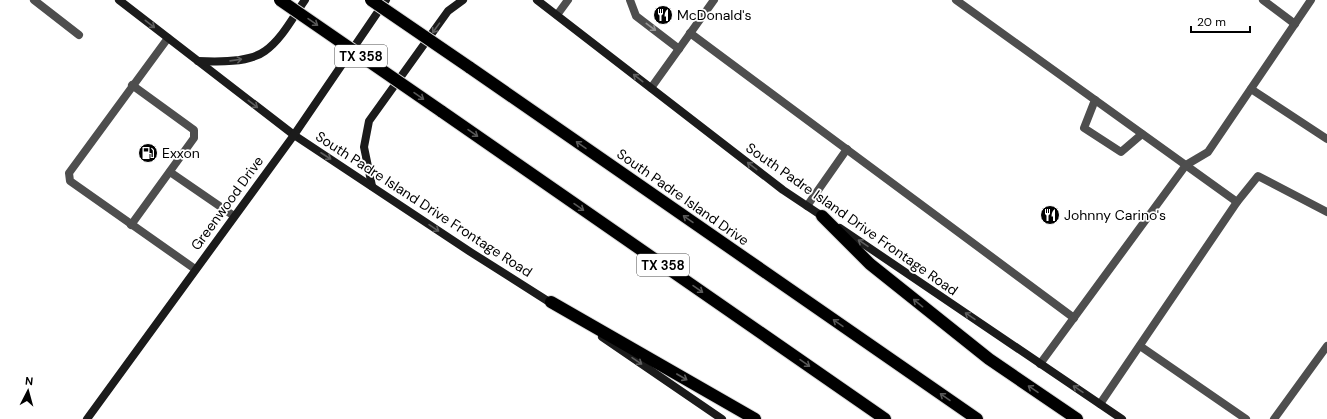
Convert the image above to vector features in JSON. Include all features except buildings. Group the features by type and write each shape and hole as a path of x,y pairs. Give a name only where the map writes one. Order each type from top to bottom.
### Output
{"highway":[{"name":"TX 358","path":"280,0 885,419"},
{"name":"South Padre Island Drive","path":"371,0 977,419"},
{"path":"822,216 876,269 989,360 1077,419"},
{"path":"551,302 755,419"}],"main road":[{"name":"South Padre Island Drive Frontage Road","path":"120,0 294,135 472,253 551,302 722,419"},
{"path":"198,61 222,62 245,59 264,52 276,41 305,0"},
{"name":"Greenwood Drive","path":"87,419 294,135 386,0"},
{"path":"372,186 364,147 369,121 448,11 463,0"},
{"name":"South Padre Island Drive Frontage Road","path":"537,0 783,190 1122,419"}],"lane":[{"path":"34,0 79,35"},
{"path":"557,15 568,0"},
{"path":"630,0 636,16 679,49"},
{"path":"651,88 714,0"},
{"path":"956,0 1238,202"},
{"path":"1263,0 1295,24"},
{"path":"1040,364 1186,165 1208,152 1311,0"},
{"path":"690,33 1074,318"},
{"path":"168,38 132,85 69,173 70,181 195,269"},
{"path":"131,225 194,138 194,130 132,85"},
{"path":"1250,89 1327,139"},
{"path":"1096,100 1084,128 1121,152 1142,134"},
{"path":"807,206 846,149"},
{"path":"170,172 234,216"},
{"path":"1100,404 1238,202 1258,176 1327,212"},
{"path":"1140,346 1246,419"},
{"path":"1274,419 1327,346"}],"place":[{"name":"McDonald's","path":"663,15"},
{"name":"Exxon","path":"148,153"},
{"name":"Johnny Carino's","path":"1050,215"}]}
